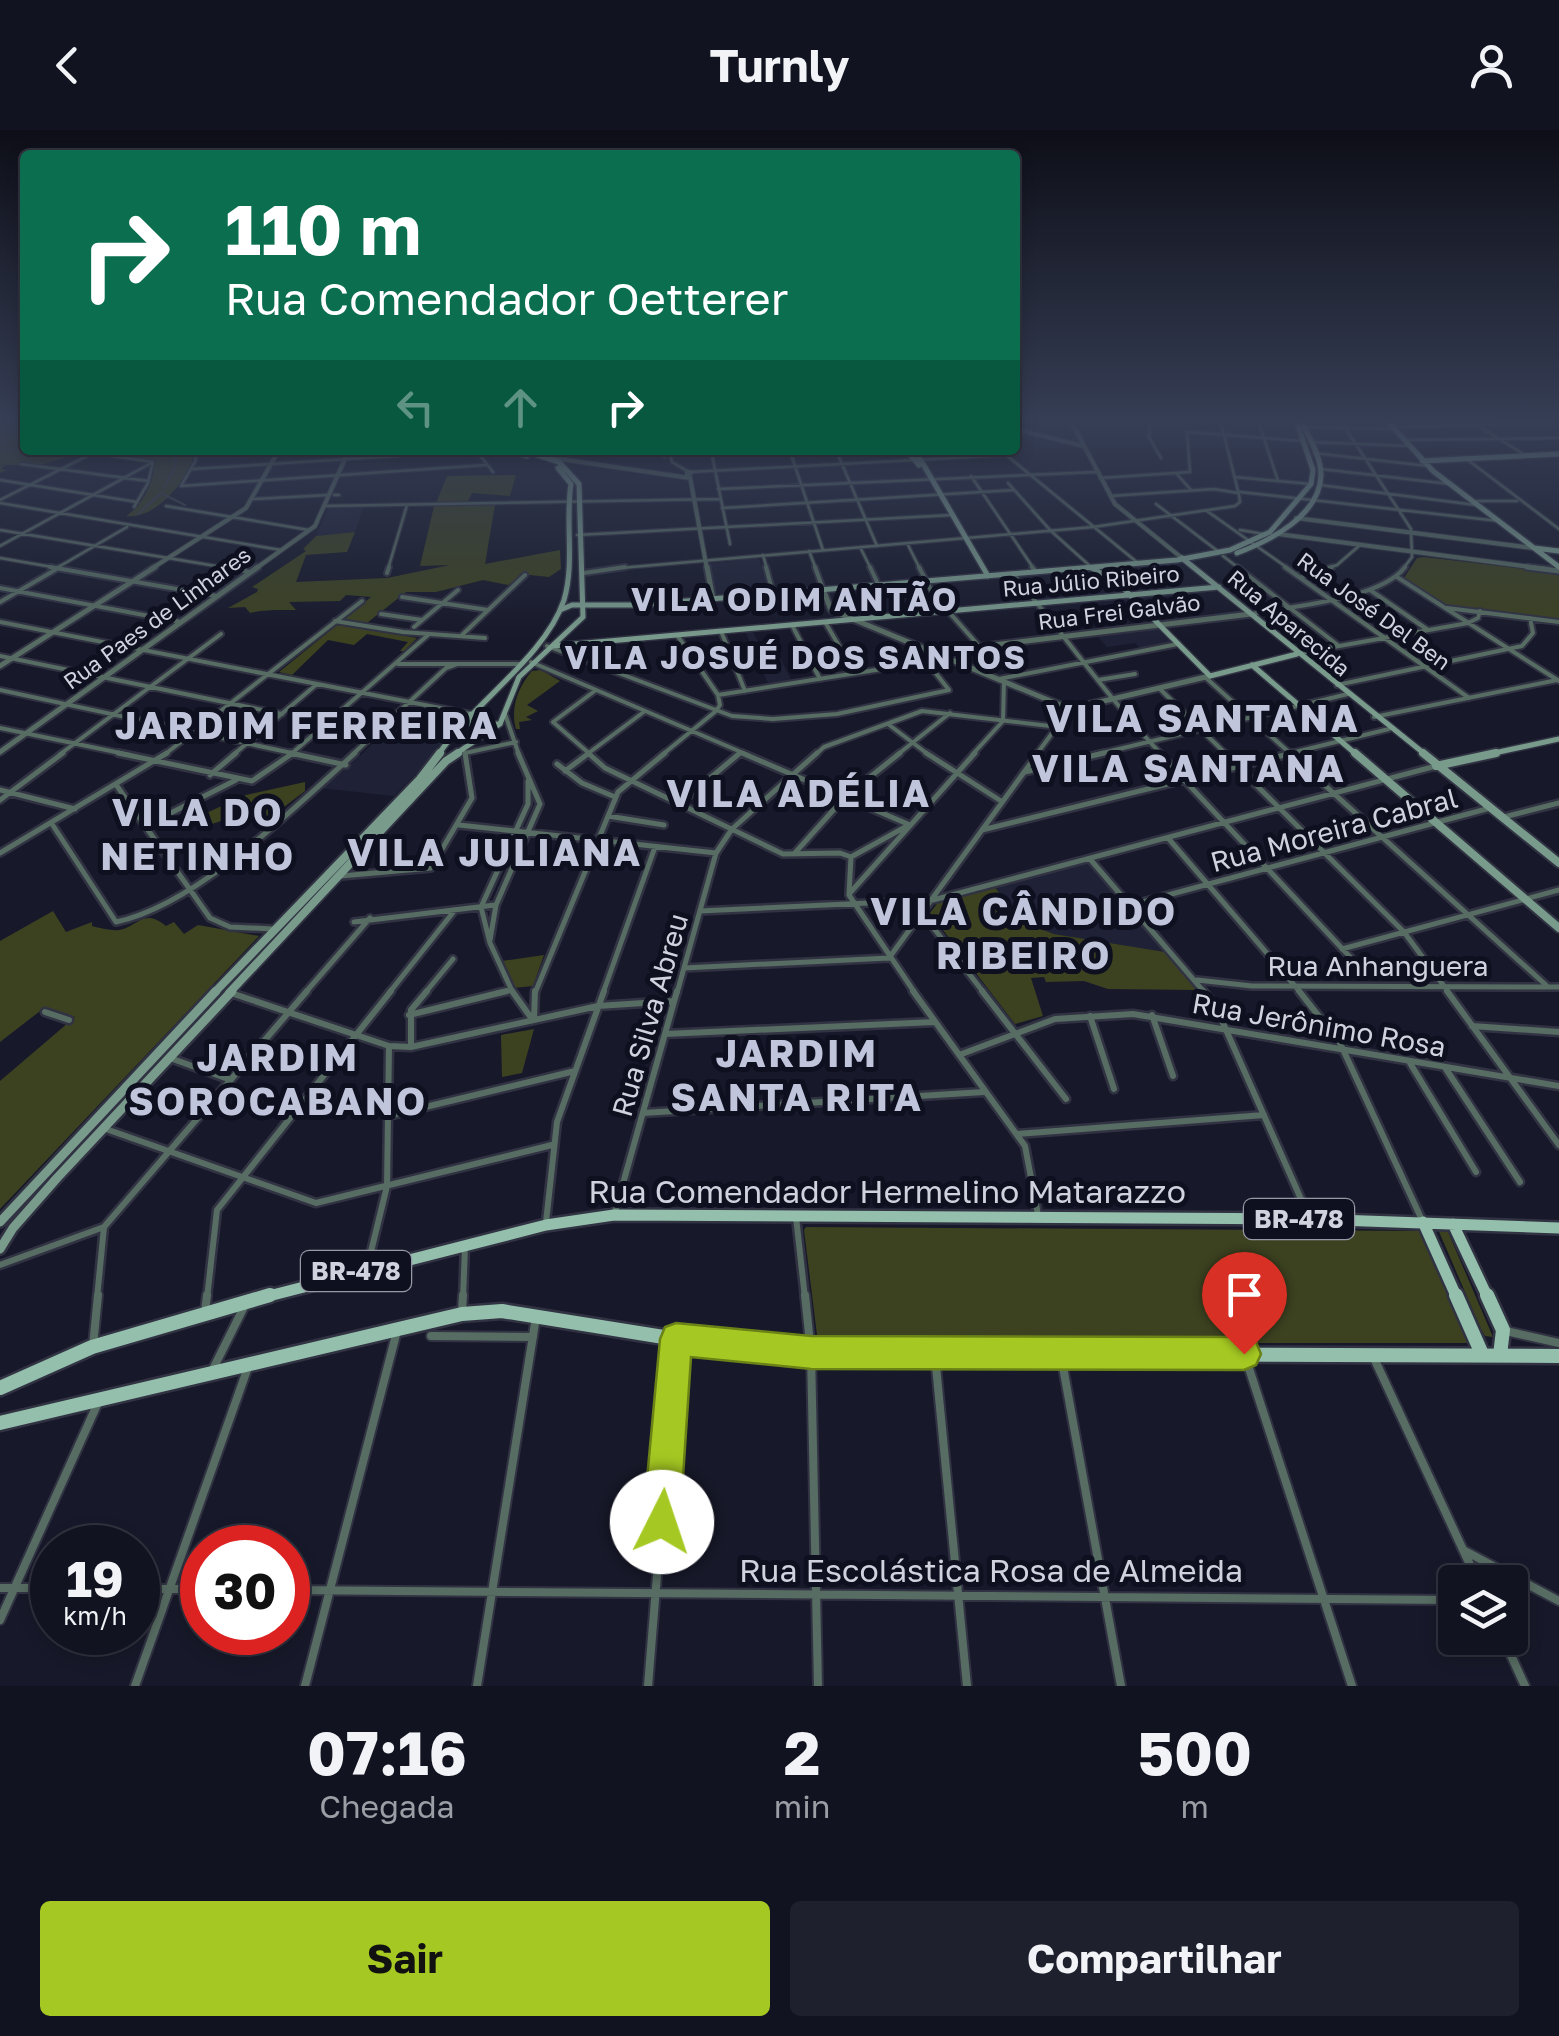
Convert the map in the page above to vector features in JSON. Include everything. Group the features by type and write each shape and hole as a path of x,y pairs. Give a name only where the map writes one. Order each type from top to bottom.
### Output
{"main road":[{"path":"0,1222 86,1126 420,779 555,618 560,610 570,552 567,496"},
{"path":"0,1246 103,1128 446,761 495,729 514,684 548,646 575,627 585,593 577,535 577,496"},
{"path":"940,496 988,576"},
{"path":"1256,544 1304,496"},
{"path":"1189,564 1278,534 1312,496"},
{"path":"1469,496 1559,567"},
{"path":"1470,496 1559,567"},
{"path":"1542,550 1559,551"},
{"path":"560,610 1221,554"},
{"name":"Rua Aparecida","path":"1182,558 1559,863"},
{"path":"1092,567 1130,595 1208,677 1297,654"},
{"name":"Rua Júlio Ribeiro","path":"548,646 1219,587"},
{"path":"585,593 605,606"},
{"path":"555,618 558,628 575,627"},
{"path":"1252,665 1559,928"},
{"path":"471,714 468,722 483,728 498,723 505,711"},
{"path":"1436,766 1559,739"},
{"name":"Rua Comendador Hermelino Matarazzo","path":"0,1388 92,1346 205,1312 546,1225 614,1215 1310,1220 1559,1228"},
{"path":"1423,1222 1482,1354"},
{"path":"1454,1224 1502,1333 1500,1355"},
{"name":"BR-478","path":"0,1423 398,1328 462,1314 502,1311 676,1339 811,1353 1559,1356"},
{"path":"1472,1331 1487,1345 1496,1345 1502,1333"}],"street":[{"path":"0,546 92,496"},
{"path":"96,496 135,505 140,496"},
{"path":"0,666 233,517 255,496"},
{"path":"253,499 309,496"},
{"name":"Rua Paes de Linhares","path":"0,752 309,530 334,496"},
{"path":"693,496 713,599"},
{"path":"719,496 730,544"},
{"path":"805,496 823,550"},
{"path":"854,496 877,546"},
{"path":"722,508 930,496"},
{"path":"981,496 1036,572"},
{"path":"1019,496 1092,567"},
{"path":"1057,496 1138,563"},
{"path":"1110,496 1115,496"},
{"name":"Rua Aparecida","path":"1110,496 1182,558"},
{"path":"584,573 592,569 1094,527 1214,511 1238,504 1238,496"},
{"path":"1263,496 1499,521"},
{"path":"1251,614 1333,600 1398,577 1414,552 1412,532 1390,496"},
{"path":"1409,496 1480,503 1520,501"},
{"path":"1513,496 1559,530"},
{"path":"324,506 720,499"},
{"path":"0,502 281,550"},
{"path":"387,573 407,504"},
{"path":"1156,504 1339,646"},
{"path":"166,506 309,530"},
{"name":"Rua José Del Ben","path":"1214,511 1468,698"},
{"path":"577,535 952,514"},
{"path":"1296,518 1542,550"},
{"path":"0,602 130,525"},
{"path":"0,530 250,572"},
{"path":"1236,530 1266,534"},
{"path":"1278,534 1559,567"},
{"path":"907,543 926,581 979,646"},
{"path":"1301,576 1337,565 1360,545"},
{"path":"860,547 878,584"},
{"path":"809,551 831,610 1070,709 1208,677 1547,986"},
{"path":"763,555 774,593"},
{"path":"0,558 217,596"},
{"path":"1014,574 1086,662 1111,701 1366,974"},
{"path":"461,636 524,575"},
{"path":"1398,577 1558,680"},
{"path":"0,588 181,622"},
{"path":"414,627 458,590"},
{"path":"1370,590 1428,630"},
{"path":"402,597 488,610"},
{"path":"0,853 154,763 362,601"},
{"path":"1444,607 1559,622"},
{"path":"1297,654 1468,623 1478,618 1480,612"},
{"path":"381,614 422,620"},
{"name":"Rua Frei Galvão","path":"932,652 1251,614"},
{"path":"1336,685 1509,649 1530,640 1530,618"},
{"path":"335,621 485,638"},
{"path":"0,622 471,714"},
{"path":"825,622 855,673"},
{"path":"792,625 820,678"},
{"path":"721,631 745,690"},
{"path":"0,800 221,634"},
{"path":"0,728 236,780 259,778 428,634"},
{"path":"534,1022 536,990 615,797 630,780 716,711 720,702 677,635"},
{"path":"1002,680 1178,644"},
{"path":"548,646 716,711 755,718 837,714 949,690 927,662"},
{"path":"0,656 282,714"},
{"path":"718,695 948,658"},
{"path":"532,662 910,825"},
{"path":"394,664 519,664"},
{"path":"52,824 116,922 128,922 192,891 346,765 444,666"},
{"path":"1098,680 1135,674"},
{"path":"851,899 859,883 1003,720 1002,680"},
{"path":"1374,717 1558,680"},
{"path":"210,774 317,684"},
{"path":"1160,689 1404,932 1559,1145"},
{"path":"0,690 346,765"},
{"path":"596,690 553,722 605,768 783,854 840,853 851,857"},
{"path":"1024,772 1348,694"},
{"path":"890,958 1070,709"},
{"name":"Rua Silva Abreu","path":"614,1215 716,854 732,830 814,752 929,710 950,713"},
{"path":"490,943 496,905 540,804 507,727 505,711"},
{"path":"565,771 645,711"},
{"path":"794,854 845,797 950,713 1058,727"},
{"path":"888,724 954,774 1002,802"},
{"path":"982,830 1389,729"},
{"path":"446,761 516,742"},
{"path":"679,804 741,752"},
{"path":"340,876 422,871 437,862 472,798 465,753"},
{"path":"446,761 458,760 467,765"},
{"path":"1032,763 1047,767"},
{"path":"557,764 615,797"},
{"path":"700,911 851,899 932,900 1436,766"},
{"path":"145,826 236,780"},
{"path":"528,781 528,804 480,907 490,943 511,990 534,1022"},
{"path":"117,786 219,925 276,930"},
{"path":"0,790 77,810"},
{"path":"1502,817 1559,804"},
{"name":"Rua Moreira Cabral","path":"1130,906 1490,808"},
{"path":"607,816 664,826"},
{"path":"989,821 998,826"},
{"path":"459,825 716,854"},
{"path":"851,857 910,825"},
{"path":"884,836 894,844"},
{"path":"1168,838 1294,984 1345,1053 1423,1222"},
{"path":"0,842 13,846"},
{"path":"546,1225 552,1146 655,846"},
{"path":"851,857 851,899 1026,1146 1038,1218"},
{"path":"1089,858 1215,1005 1310,1220"},
{"path":"849,881 852,885 859,883"},
{"path":"1342,949 1559,890"},
{"path":"354,922 496,905"},
{"path":"205,1312 217,1210 455,910"},
{"path":"922,913 1066,1099"},
{"path":"0,1265 104,1227 370,918"},
{"path":"684,968 890,958"},
{"path":"412,1047 409,1015 453,959"},
{"name":"Rua Anhanguera","path":"1196,980 1252,986 1559,987"},
{"path":"409,1015 511,990"},
{"path":"231,993 389,1046 412,1047 598,1006 674,1001"},
{"path":"45,1012 69,1020"},
{"path":"1152,1015 1173,1076"},
{"name":"Rua Jerônimo Rosa","path":"959,1055 1055,1019 1152,1015 1228,1033 1559,1086"},
{"path":"1090,1016 1114,1088"},
{"path":"666,1034 935,1022"},
{"path":"1472,1026 1559,1032"},
{"path":"367,1268 387,1186 389,1046"},
{"path":"170,1058 231,1080"},
{"path":"1410,1063 1476,1172"},
{"path":"1446,1069 1520,1182"},
{"path":"388,1116 576,1070"},
{"path":"643,1114 986,1092"},
{"path":"1016,1134 1264,1115"},
{"path":"103,1128 316,1203 552,1146"},
{"path":"796,1217 811,1353 818,1686"},
{"path":"92,1346 104,1227"},
{"path":"462,1314 465,1245"},
{"path":"212,1372 248,1300"},
{"path":"477,1686 537,1314"},
{"path":"305,1686 398,1328"},
{"path":"1502,1333 1559,1343"},
{"path":"431,1336 533,1337"},
{"path":"648,1686 676,1339"},
{"path":"934,1353 967,1686"},
{"path":"1060,1353 1120,1686"},
{"path":"1244,1354 1352,1686"},
{"path":"1372,1354 1470,1565"},
{"path":"135,1686 250,1362"},
{"path":"0,1620 100,1398"},
{"path":"1462,1550 1559,1601"},
{"path":"0,1588 30,1588"},
{"path":"160,1589 180,1589"},
{"name":"Rua Escolástica Rosa de Almeida","path":"310,1590 1438,1600"},
{"path":"1511,1655 1525,1686"}],"shaded area":[{"path":"364,507 355,532 316,536 328,508"},
{"path":"760,560 768,590 715,595 708,564"},
{"path":"1156,628 1173,643 1141,649 1135,643 1107,647 1096,635"},
{"path":"752,630 758,642 772,640 791,680 768,683 745,631"},
{"path":"420,707 458,718 435,754 394,796 320,788 346,769 408,710"},
{"path":"1086,862 1165,952 1053,934 1021,922 994,886"}],"green space":[{"path":"144,496 169,496 147,512 126,516"},
{"path":"439,496 471,496 467,503 436,503"},
{"path":"495,505 485,564 560,550 561,569 549,577 520,574 519,579 508,585 483,580 436,592 406,592 367,623 345,619 371,597 346,595 340,601 289,602 296,610 250,613 245,607 228,608 257,592 252,587 306,551 303,549 316,536 355,532 347,552 306,555 296,582 387,578 450,565 420,566 434,506"},
{"path":"1417,558 1559,573 1559,621 1448,606 1404,578"},
{"path":"336,626 417,638 404,651 400,651 408,642 367,634 354,645 328,640 292,675 279,672"},
{"path":"541,670 560,681 527,705 538,711 526,717 532,720 519,722 520,729 516,729 514,713 519,691 532,671"},
{"path":"305,782 305,791 259,826 242,814 200,828 193,819 246,795"},
{"path":"994,886 1021,922 1054,934 1165,952 1198,990 1108,989 1084,981 1046,982 1044,977 1031,978 1043,1016 1015,1024 930,913 939,901"},
{"path":"53,911 66,932 92,922 92,926 119,930 152,918 166,926 174,922 184,934 198,925 259,936 0,1209 0,1081 75,1017 44,1008 0,1042 0,941"},
{"path":"544,955 533,986 513,988 502,961"},
{"path":"534,1029 522,1073 502,1077 501,1035"},
{"path":"806,1227 1421,1231 1468,1343 818,1343"},
{"path":"1437,1227 1448,1232 1493,1337 1485,1336 1481,1329"}],"waterway":[{"path":"138,514 158,496"},
{"path":"166,496 185,505"}],"district":[{"name":"VILA ODIM ANTÃO","path":"795,600"},
{"name":"VILA JOSUÉ DOS SANTOS","path":"796,658"},
{"name":"VILA SANTANA","path":"1203,719"},
{"name":"JARDIM FERREIRA","path":"307,726"},
{"name":"VILA SANTANA","path":"1189,769"},
{"name":"VILA ADÉLIA","path":"799,794"},
{"name":"VILA DO NETINHO","path":"198,834"},
{"name":"VILA JULIANA","path":"495,853"},
{"name":"VILA CÂNDIDO RIBEIRO","path":"1024,934"},
{"name":"JARDIM SANTA RITA","path":"797,1076"},
{"name":"JARDIM SOROCABANO","path":"278,1080"}],"route":[{"path":"662,1522 676,1339 811,1353 1244,1354"}]}
